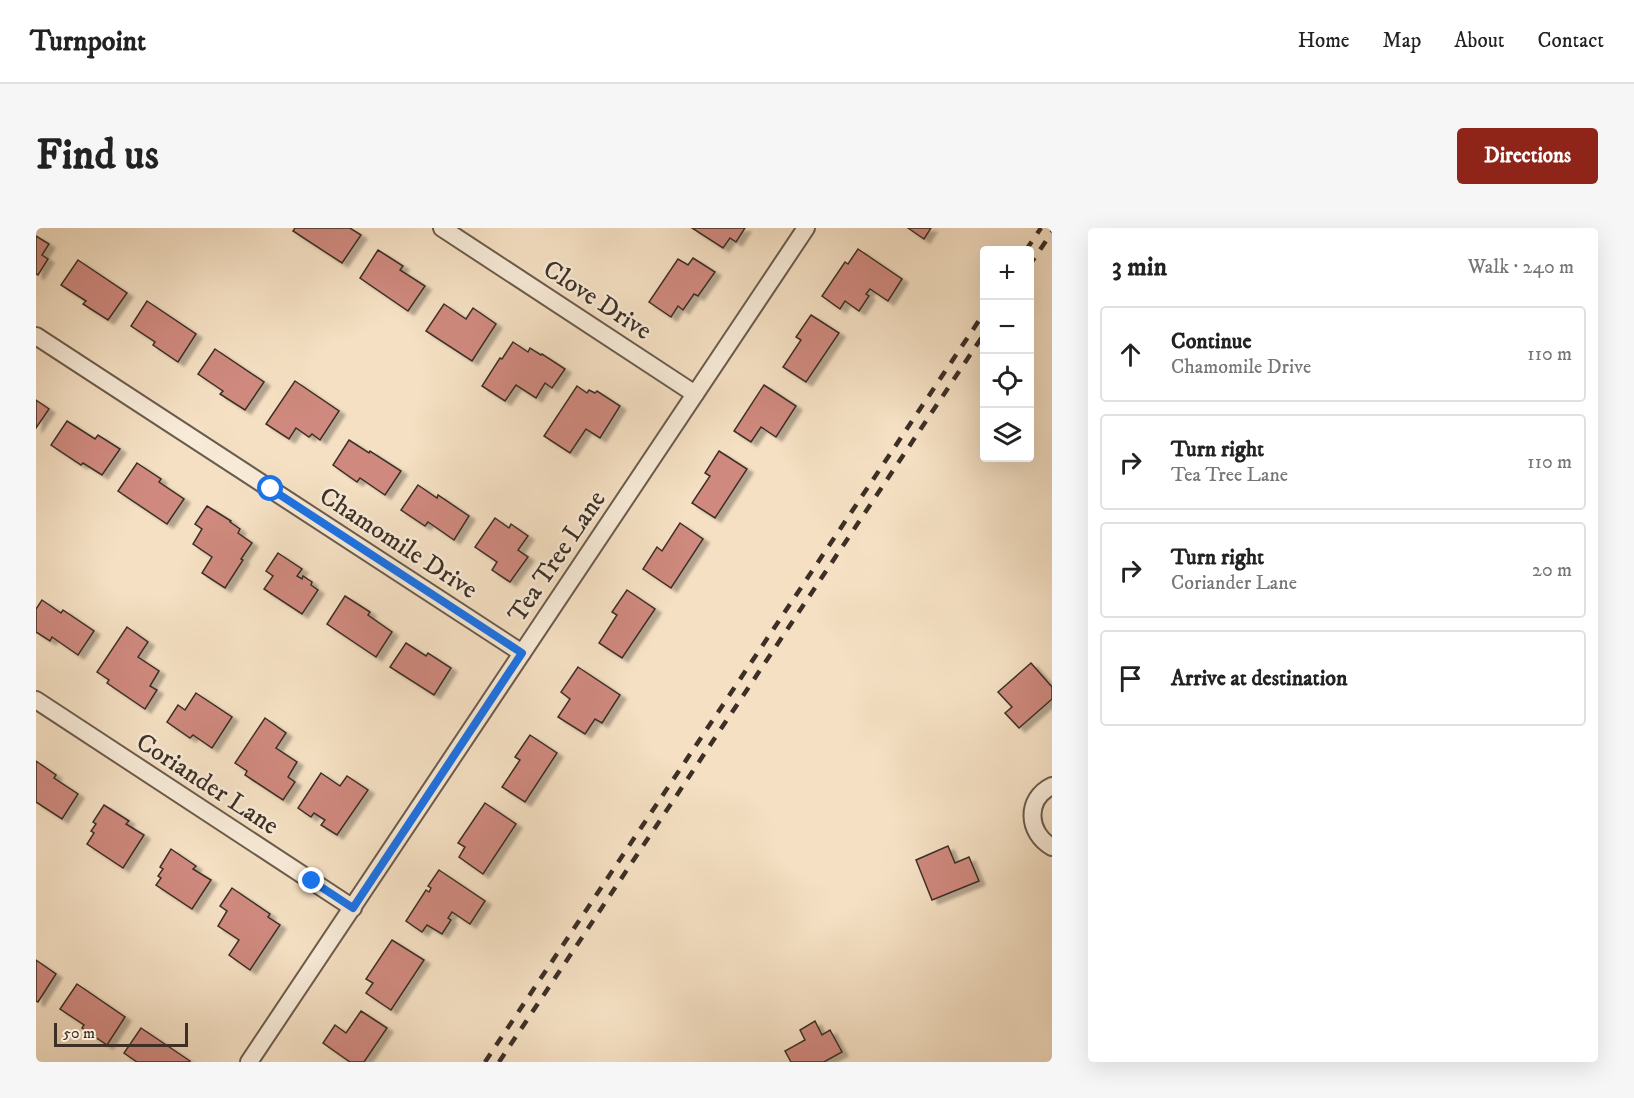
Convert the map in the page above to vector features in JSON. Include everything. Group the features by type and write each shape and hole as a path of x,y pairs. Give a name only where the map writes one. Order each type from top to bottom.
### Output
{"street":[{"name":"Clove Drive","path":"442,228 695,394"},
{"name":"Tea Tree Lane","path":"249,1062 806,228"},
{"name":"Chamomile Drive","path":"36,336 522,653"},
{"name":"Coriander Lane","path":"36,700 353,908"},
{"path":"1052,786 1040,794 1032,814 1037,835 1052,847"}],"building":[{"path":"295,228 350,228 361,235 342,263 293,231"},
{"path":"692,228 745,228 736,242 730,238 723,248"},
{"path":"908,228 931,228 924,239"},
{"path":"36,236 49,244 42,255 48,259 38,275 36,274"},
{"path":"858,249 902,279 888,301 870,289 866,294 869,296 859,311 845,301 840,309 822,296 845,262 848,264"},
{"path":"378,250 403,266 400,270 425,286 408,311 360,278"},
{"path":"693,258 715,272 698,296 694,294 683,310 678,306 671,317 649,302 678,259 688,265"},
{"path":"78,260 127,293 108,320 83,304 86,301 61,285"},
{"path":"147,301 196,334 178,362 153,345 155,342 131,326"},
{"path":"444,304 466,319 473,308 496,324 472,361 426,331"},
{"path":"811,315 839,333 806,382 783,367 801,340 796,337"},
{"path":"513,342 528,352 530,348 542,354 565,369 552,388 545,383 536,398 516,385 505,401 482,386"},
{"path":"215,349 264,382 245,410 220,394 223,391 198,374"},
{"path":"295,381 339,411 320,440 312,434 309,437 296,428 289,439 266,424"},
{"path":"764,385 796,406 776,437 761,427 751,442 734,431"},
{"path":"577,386 587,393 589,390 595,393 597,391 620,406 600,438 586,429 570,453 544,436"},
{"path":"36,400 49,409 36,428"},
{"path":"67,421 95,439 98,435 120,449 102,475 83,463 81,465 51,445"},
{"path":"349,440 401,471 385,495 360,478 357,482 333,465"},
{"path":"719,451 747,469 715,518 692,503 710,476 705,473"},
{"path":"137,463 161,479 159,482 184,499 167,524 118,491"},
{"path":"418,485 437,498 438,495 469,516 454,540 428,522 425,526 401,510"},
{"path":"207,506 231,521 240,529 238,533 252,543 225,588 202,573 212,557 193,544 202,529 195,524"},
{"path":"495,518 509,528 511,524 528,536 518,550 528,557 510,582 492,570 497,562 475,547"},
{"path":"680,523 703,539 671,588 643,569 657,547 662,551"},
{"path":"278,553 302,569 297,576 302,579 303,576 312,582 311,585 318,590 302,614 264,589 273,576 266,571"},
{"path":"627,590 655,609 622,658 599,643 617,615 612,612"},
{"path":"345,596 370,612 368,615 392,632 376,657 327,624"},
{"path":"42,600 61,613 63,610 94,631 78,655 52,637 50,641 36,632 36,609"},
{"path":"127,627 148,642 138,657 159,671 150,686 157,690 145,709 107,683 109,680 97,672"},
{"path":"406,643 426,656 428,653 451,668 434,695 390,667"},
{"path":"1031,663 1052,687 1052,699 1019,728 1005,713 1012,707 998,692"},
{"path":"578,667 620,695 602,723 595,719 585,734 558,717 570,699 561,692"},
{"path":"196,693 232,717 212,748 193,735 190,738 167,722 178,705 185,710"},
{"path":"265,718 286,733 276,748 297,762 288,777 295,782 283,800 245,775 247,771 235,763"},
{"path":"530,735 557,753 525,802 502,787 520,760 515,757"},
{"path":"36,761 56,775 54,778 78,794 62,819 36,802"},
{"path":"321,773 340,786 347,776 368,790 337,835 321,825 325,820 314,813 311,817 298,808"},
{"path":"485,803 516,824 483,874 459,857 465,847 458,843"},
{"path":"104,805 129,821 126,824 144,835 123,868 87,844 94,833 91,831 96,824 93,822"},
{"path":"948,846 955,863 969,857 979,881 932,900 916,860"},
{"path":"171,849 196,866 193,869 211,880 192,909 156,885 163,869 160,867"},
{"path":"439,870 485,901 470,924 452,912 448,918 451,920 442,934 427,925 422,932 406,921 426,890 429,892 431,888 428,886"},
{"path":"232,888 270,914 268,917 280,925 250,970 229,955 239,940 218,926 227,911 220,906"},
{"path":"392,940 424,960 391,1010 366,993 373,983 366,979"},
{"path":"36,960 56,974 38,1002 36,1001"},
{"path":"77,984 125,1017 107,1045 82,1028 84,1025 60,1009"},
{"path":"361,1011 387,1028 364,1062 350,1062 323,1043 335,1025 346,1033"},
{"path":"815,1021 822,1035 830,1030 842,1052 824,1062 791,1062 785,1051 805,1040 800,1030"},
{"path":"141,1028 190,1061 137,1062 124,1053"}],"railway":[{"path":"1029,246 1041,228"},
{"path":"1034,259 1052,232"},
{"path":"485,1062 980,319"},
{"path":"499,1062 980,340"}],"route":[{"path":"271,489 522,653 353,908 312,881"}]}
